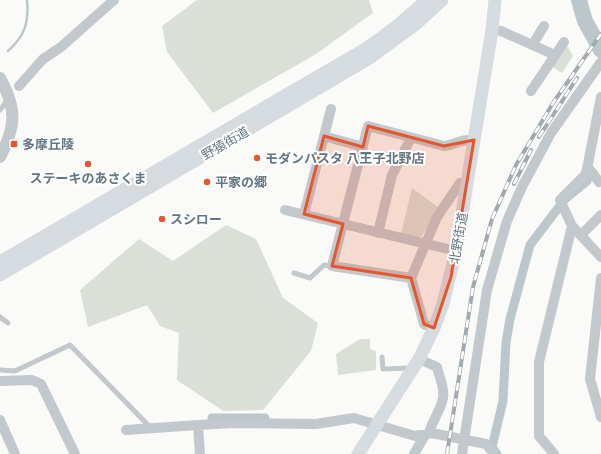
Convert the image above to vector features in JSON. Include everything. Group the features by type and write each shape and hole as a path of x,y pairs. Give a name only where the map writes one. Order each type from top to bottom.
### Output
{"main road":[{"name":"野猿街道","path":"0,262 367,48 396,27 427,0"},
{"name":"野猿街道","path":"0,275 368,59 416,24 442,0"},
{"name":"北野街道","path":"358,454 416,364 434,328 449,284 468,184 496,0"}],"street":[{"path":"19,86 43,60 61,47 114,0"},
{"path":"533,44 544,26"},
{"path":"492,30 501,31 533,44 554,55"},
{"path":"531,90 564,42"},
{"path":"462,454 487,290 507,221 522,187 551,133 598,67"},
{"path":"0,78 9,98 13,127 10,138 0,157"},
{"path":"601,97 598,125 586,174 560,200 572,226 601,257"},
{"path":"304,214 331,109"},
{"path":"411,278 332,266 368,126 444,146 452,146 467,139 474,140"},
{"path":"324,136 363,147"},
{"path":"378,233 392,175 411,138"},
{"path":"586,172 592,172 599,182 601,181"},
{"path":"434,328 424,324 411,278 436,217 460,183 468,184"},
{"path":"285,210 456,251"},
{"path":"581,235 601,214"},
{"path":"554,454 540,436 539,362 572,226"},
{"path":"601,278 590,379 601,417"},
{"path":"414,454 427,434 443,398 437,367 416,364"},
{"path":"0,381 32,380 41,384 75,454"},
{"path":"126,430 234,423 316,424 354,418 415,436 427,434 486,444 494,454"},
{"path":"0,420 15,454"},
{"path":"198,425 200,454"}],"lane":[{"path":"0,110 9,98"},
{"path":"294,274 310,278 324,265 332,266"},
{"path":"0,317 8,323"},
{"path":"0,370 15,371 70,345 151,428"},
{"path":"382,357 383,369 416,364"}],"highlighted area":[{"path":"368,126 444,146 474,140 451,277 434,328 424,324 411,278 332,266 343,224 304,214 324,136 363,147"}],"shaded area":[{"path":"197,0 369,0 373,13 316,54 213,113 167,52 162,26"},
{"path":"566,44 573,56 562,73 551,66"},
{"path":"412,188 438,207 419,239 401,234"},
{"path":"226,225 256,239 283,298 318,323 311,351 263,410 223,411 177,380 179,333 160,326 147,305 88,327 80,290 139,239 173,261"},
{"path":"360,339 370,339 370,349 376,351 376,370 338,375 336,354"}],"waterway":[{"path":"8,51 18,40 25,28 27,0"},
{"path":"579,0 585,21 601,50"},
{"path":"497,454 492,447 503,401 506,342 510,319 530,245 565,199 587,181 590,169"},
{"path":"212,418 265,418"}],"railway":[{"path":"447,454 473,287 492,219 516,165 553,103 601,34"},
{"path":"539,137 577,78"},
{"path":"514,184 531,150"}],"place":[{"name":"多摩丘陵","path":"14,144"},
{"name":"モダンパスタ 八王子北野店","path":"257,158"},
{"name":"ステーキのあさくま","path":"88,164"},
{"name":"平家の郷","path":"207,182"},
{"name":"スシロー","path":"162,219"}]}
